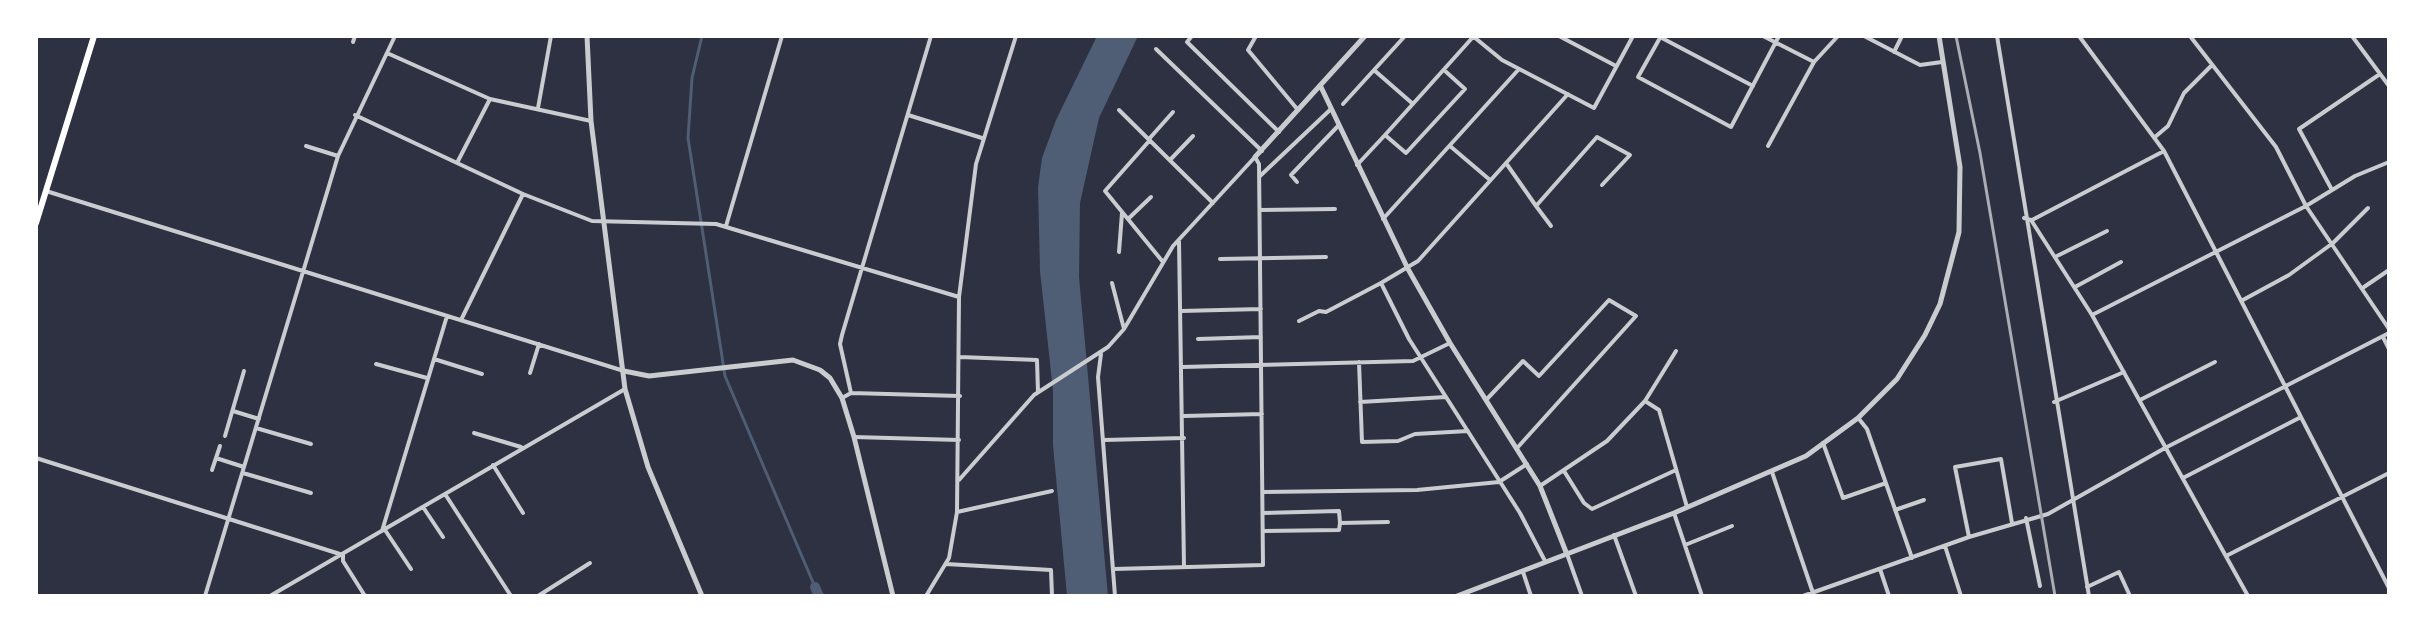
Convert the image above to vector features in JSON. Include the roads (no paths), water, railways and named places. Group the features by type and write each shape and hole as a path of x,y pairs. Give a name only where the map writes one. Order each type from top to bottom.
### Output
{"main road":[{"path":"36,223 94,36"}],"street":[{"path":"205,596 338,156 395,36"},
{"path":"538,109 551,36"},
{"path":"587,36 591,121 625,389 640,446 702,596"},
{"path":"726,226 782,36"},
{"path":"851,393 840,344 931,36"},
{"path":"926,596 946,564 957,512 959,297 972,191 983,139 1016,36"},
{"path":"1192,36 1187,42 1279,132"},
{"path":"1256,36 1248,50 1299,110"},
{"path":"959,480 1040,391 1101,354 1124,329 1179,240 1365,36"},
{"path":"1343,104 1405,36"},
{"path":"1356,166 1473,36 1519,69 1594,108 1633,36"},
{"path":"1559,36 1616,66"},
{"path":"1753,86 1660,36 1638,77 1731,127 1753,86 1776,43 1779,36"},
{"path":"1763,36 1814,62"},
{"path":"1768,146 1814,62 1838,36"},
{"path":"1864,36 1920,65 1943,61"},
{"path":"1894,52 1902,36"},
{"path":"1457,596 1772,472 1823,443 1858,418 1897,379 1937,312 1959,232 1961,185 1939,36"},
{"path":"1997,36 2054,402 2089,596"},
{"path":"2079,36 2164,151 2389,588"},
{"path":"1803,596 1969,537 2048,514 2165,448 2383,337 2389,331 2364,287 2306,206 2276,147 2190,36"},
{"path":"2352,36 2389,86"},
{"path":"1156,49 1262,151"},
{"path":"387,53 490,99 591,121"},
{"path":"2155,137 2168,126 2184,93 2212,65"},
{"path":"1383,219 1519,69"},
{"path":"1374,70 1413,104"},
{"path":"1385,135 1406,153 1465,89 1444,70"},
{"path":"2332,190 2299,129 2380,74"},
{"path":"1321,87 1356,166 1408,269 1450,343 1540,486 1582,596"},
{"path":"1299,321 1319,311 1326,312 1408,269 1568,94"},
{"path":"458,161 490,99"},
{"path":"1259,176 1331,109"},
{"path":"1119,110 1213,203"},
{"path":"1163,262 1105,191 1173,112"},
{"path":"355,115 577,216 604,221 726,226 959,297"},
{"path":"908,115 983,139"},
{"path":"1297,182 1291,175 1338,126"},
{"path":"1170,160 1193,136"},
{"path":"1536,206 1597,137 1630,155 1602,185"},
{"path":"306,146 338,156"},
{"path":"1450,146 1490,180"},
{"path":"2031,220 2164,151"},
{"path":"1114,569 1263,565 1260,210 1255,157"},
{"path":"2092,315 2389,162"},
{"path":"1506,163 1551,226"},
{"path":"36,192 303,271 642,377 779,360 806,363 830,378 842,398 893,596"},
{"path":"461,320 523,194"},
{"path":"1128,219 1151,197"},
{"path":"2241,301 2289,275 2333,243 2368,208"},
{"path":"1260,210 1335,209"},
{"path":"1119,252 1122,213"},
{"path":"2024,218 2031,220 2057,256 2092,315 2248,596"},
{"path":"2057,256 2107,231"},
{"path":"1179,240 1184,567"},
{"path":"1220,259 1326,257"},
{"path":"2075,287 2121,262"},
{"path":"2364,287 2389,270"},
{"path":"1112,283 1124,329"},
{"path":"1381,283 1422,359 1545,561"},
{"path":"1486,400 1523,361 1539,376 1609,300 1636,316 1518,447"},
{"path":"1181,311 1261,309"},
{"path":"383,530 447,316"},
{"path":"1198,339 1261,337"},
{"path":"2383,337 2389,349"},
{"path":"1182,367 1422,359 1450,343"},
{"path":"530,373 539,344"},
{"path":"1540,486 1607,441 1645,401 1676,351"},
{"path":"1101,354 1098,377 1115,596"},
{"path":"960,357 1037,360 1040,391"},
{"path":"434,359 482,374"},
{"path":"1359,362 1362,442 1398,441 1415,434 1468,431"},
{"path":"2140,400 2215,362"},
{"path":"376,364 427,378"},
{"path":"225,436 244,371"},
{"path":"2054,402 2124,372"},
{"path":"270,596 625,389"},
{"path":"842,398 851,393 960,396"},
{"path":"1360,402 1446,397"},
{"path":"1645,401 1659,410 1687,507"},
{"path":"233,411 259,419"},
{"path":"1183,416 1262,414"},
{"path":"2183,478 2301,417"},
{"path":"1858,418 1867,429 1912,558"},
{"path":"256,428 311,444"},
{"path":"474,433 523,448"},
{"path":"854,437 959,440"},
{"path":"1104,440 1184,438"},
{"path":"1823,443 1843,498 1886,483"},
{"path":"212,470 220,446"},
{"path":"36,458 343,555"},
{"path":"216,458 311,493"},
{"path":"1969,537 1955,467 2001,459 2012,523"},
{"path":"1263,492 1417,490 1499,482 1527,464"},
{"path":"493,465 523,513"},
{"path":"1564,471 1584,503 1592,509 1676,470"},
{"path":"1772,472 1813,594"},
{"path":"2226,556 2389,473"},
{"path":"957,512 1052,491"},
{"path":"445,494 511,596"},
{"path":"1895,510 1924,500"},
{"path":"423,507 443,537"},
{"path":"1263,513 1339,511 1340,523 1339,530 1263,531"},
{"path":"1674,513 1702,596"},
{"path":"2026,518 2040,586"},
{"path":"1340,523 1388,522"},
{"path":"1685,545 1732,526"},
{"path":"383,530 411,569"},
{"path":"1614,535 1636,596"},
{"path":"1945,546 1960,596"},
{"path":"343,555 343,561 365,596"},
{"path":"538,596 590,563"},
{"path":"946,564 1051,570 1052,596"},
{"path":"1880,569 1889,596"},
{"path":"1522,570 1531,596"},
{"path":"2087,587 2119,572 2130,596"}],"water":[{"path":"1097,36 1138,36 1099,118 1080,203 1079,277 1108,596 1067,596 1053,445 1053,391 1040,271 1038,187 1042,158 1056,120"}],"waterway":[{"path":"702,36 692,78 688,138 725,376 815,587"},
{"path":"815,587 819,596"}],"railway":[{"path":"1956,36 1980,153 2055,596"}]}
